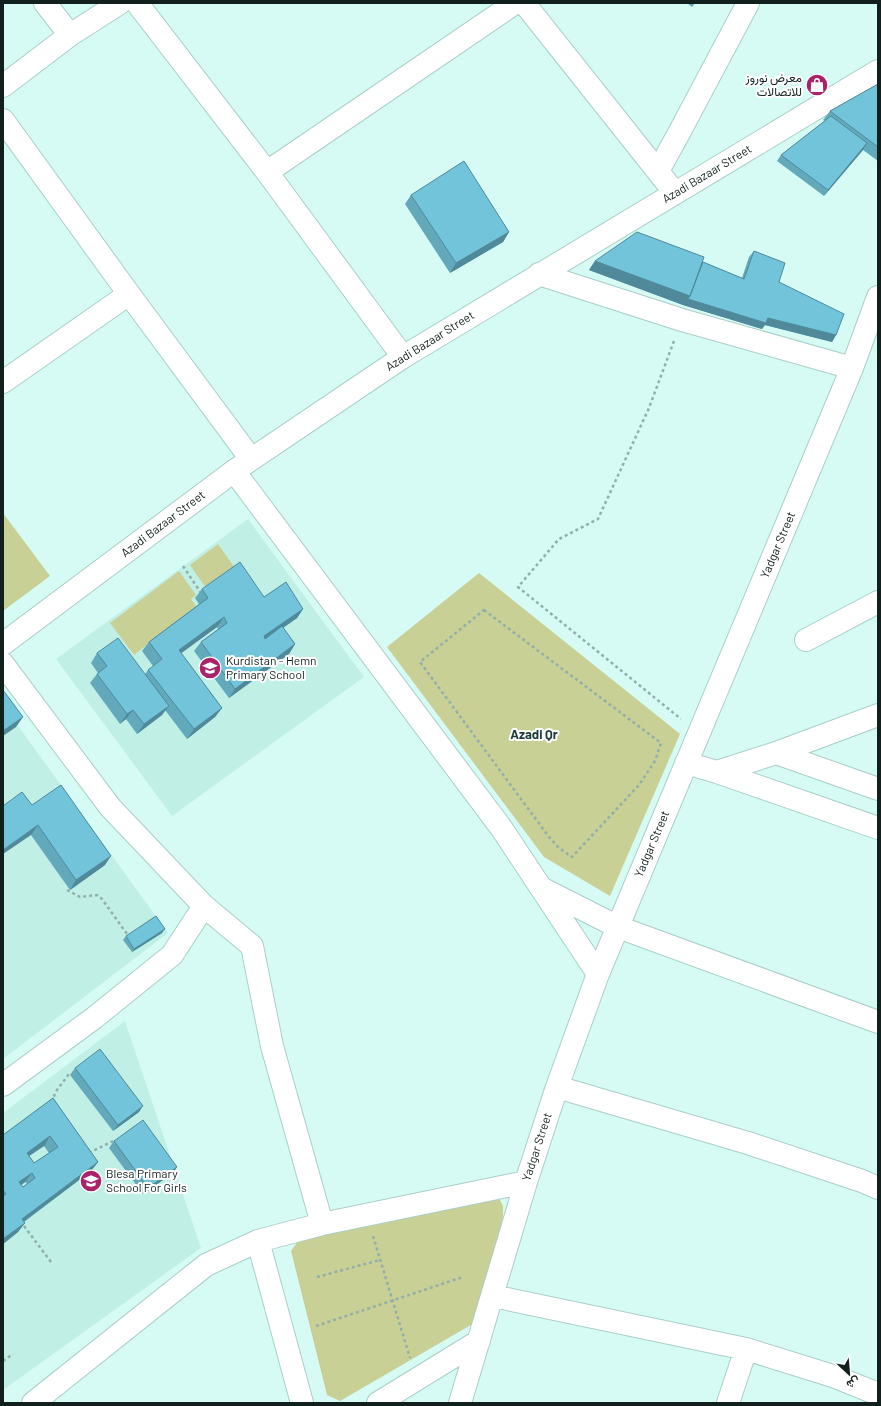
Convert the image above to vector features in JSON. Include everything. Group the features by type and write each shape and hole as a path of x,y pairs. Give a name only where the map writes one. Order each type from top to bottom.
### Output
{"street":[{"path":"45,3 70,35"},
{"path":"3,86 70,35 120,3"},
{"path":"138,3 267,172 403,357"},
{"path":"267,172 515,3"},
{"path":"524,3 675,193"},
{"path":"658,171 680,133 748,3"},
{"name":"Azadi Bazaar Street","path":"3,644 242,465 403,357 878,71"},
{"path":"3,120 129,294 242,465 502,829 598,974"},
{"path":"539,274 682,320 852,368"},
{"path":"3,382 129,294"},
{"name":"Yadgar Street","path":"460,1403 526,1182 557,1087 598,974 852,368 869,348 878,297"},
{"path":"806,640 878,602"},
{"path":"3,664 110,807 204,906 252,946 272,1046 322,1224"},
{"path":"717,772 776,753 878,715"},
{"path":"776,753 878,789"},
{"path":"686,763 717,772 878,828"},
{"path":"541,888 618,927 878,1022"},
{"path":"3,1085 94,1018 172,955 204,906"},
{"path":"557,1087 748,1143 862,1181 878,1188"},
{"path":"33,1403 206,1265 258,1241 322,1224 526,1182"},
{"path":"258,1241 302,1403"},
{"path":"493,1296 746,1349 833,1376 878,1394"},
{"path":"378,1403 479,1341"},
{"path":"728,1403 746,1349"}],"path":[{"path":"682,320 649,408 598,519 559,539 518,588 699,733"},
{"path":"183,566 201,593"},
{"path":"484,610 660,743 655,761 639,785 572,857 549,837 420,662 484,610"},
{"path":"67,890 80,897 97,894 127,934"},
{"path":"48,1107 69,1074"},
{"path":"83,1156 111,1142 117,1141"},
{"path":"366,1215 410,1358"},
{"path":"24,1226 52,1262"},
{"path":"317,1277 380,1260"},
{"path":"316,1326 463,1277"},
{"path":"3,1360 13,1354"}],"shaded area":[{"name":"Kurdistan - Hemn Primary School","path":"248,519 364,677 172,816 56,659"},
{"path":"3,705 168,933 3,1059"},
{"name":"Blesa Primary School For Girls","path":"125,1021 201,1248 3,1390 3,1113"}],"green space":[{"path":"3,513 50,576 3,611"},
{"path":"218,544 235,568 206,588 190,565"},
{"path":"179,571 196,595 191,599 196,606 134,655 110,623"},
{"path":"479,573 680,734 610,896 544,857 387,647"},
{"path":"498,1196 503,1206 503,1216 480,1315 476,1322 340,1401 327,1395 291,1251 298,1241 309,1235"}],"building":[{"path":"878,84 878,147 830,111"},
{"path":"831,116 867,143 828,190 781,155"},
{"path":"464,161 509,232 456,263 411,195"},
{"path":"637,232 704,257 690,296 595,261"},
{"path":"754,251 785,263 779,282 844,314 836,335 768,318 766,323 688,299 703,262 744,279"},
{"path":"240,562 264,597 286,582 303,609 264,636 265,639 282,626 295,644 235,689 201,642 227,623 224,617 179,650 222,708 194,729 148,670 162,659 149,642 208,598 202,589"},
{"path":"118,638 169,706 144,724 133,710 127,714 97,674 107,666 97,653"},
{"path":"3,690 23,717 3,731"},
{"path":"61,785 111,856 76,880 38,825 3,850 3,806 22,792 32,805"},
{"path":"156,916 165,929 134,949 126,936"},
{"path":"100,1049 143,1106 118,1125 75,1068"},
{"path":"53,1098 98,1162 22,1219 25,1223 3,1239 3,1196 6,1194 3,1190 3,1135","holes":["50,1136 58,1147 34,1163 27,1153","32,1173 35,1178 23,1187 19,1182"]},
{"path":"143,1120 177,1167 148,1188 114,1141"}],"place":[{"name":"معرض نوروز للاتصالات","path":"817,85"},
{"name":"Kurdistan - Hemn Primary School","path":"210,668"},
{"name":"Blesa Primary School For Girls","path":"91,1181"}],"district":[{"name":"Azadi Qr","path":"534,734"}]}
